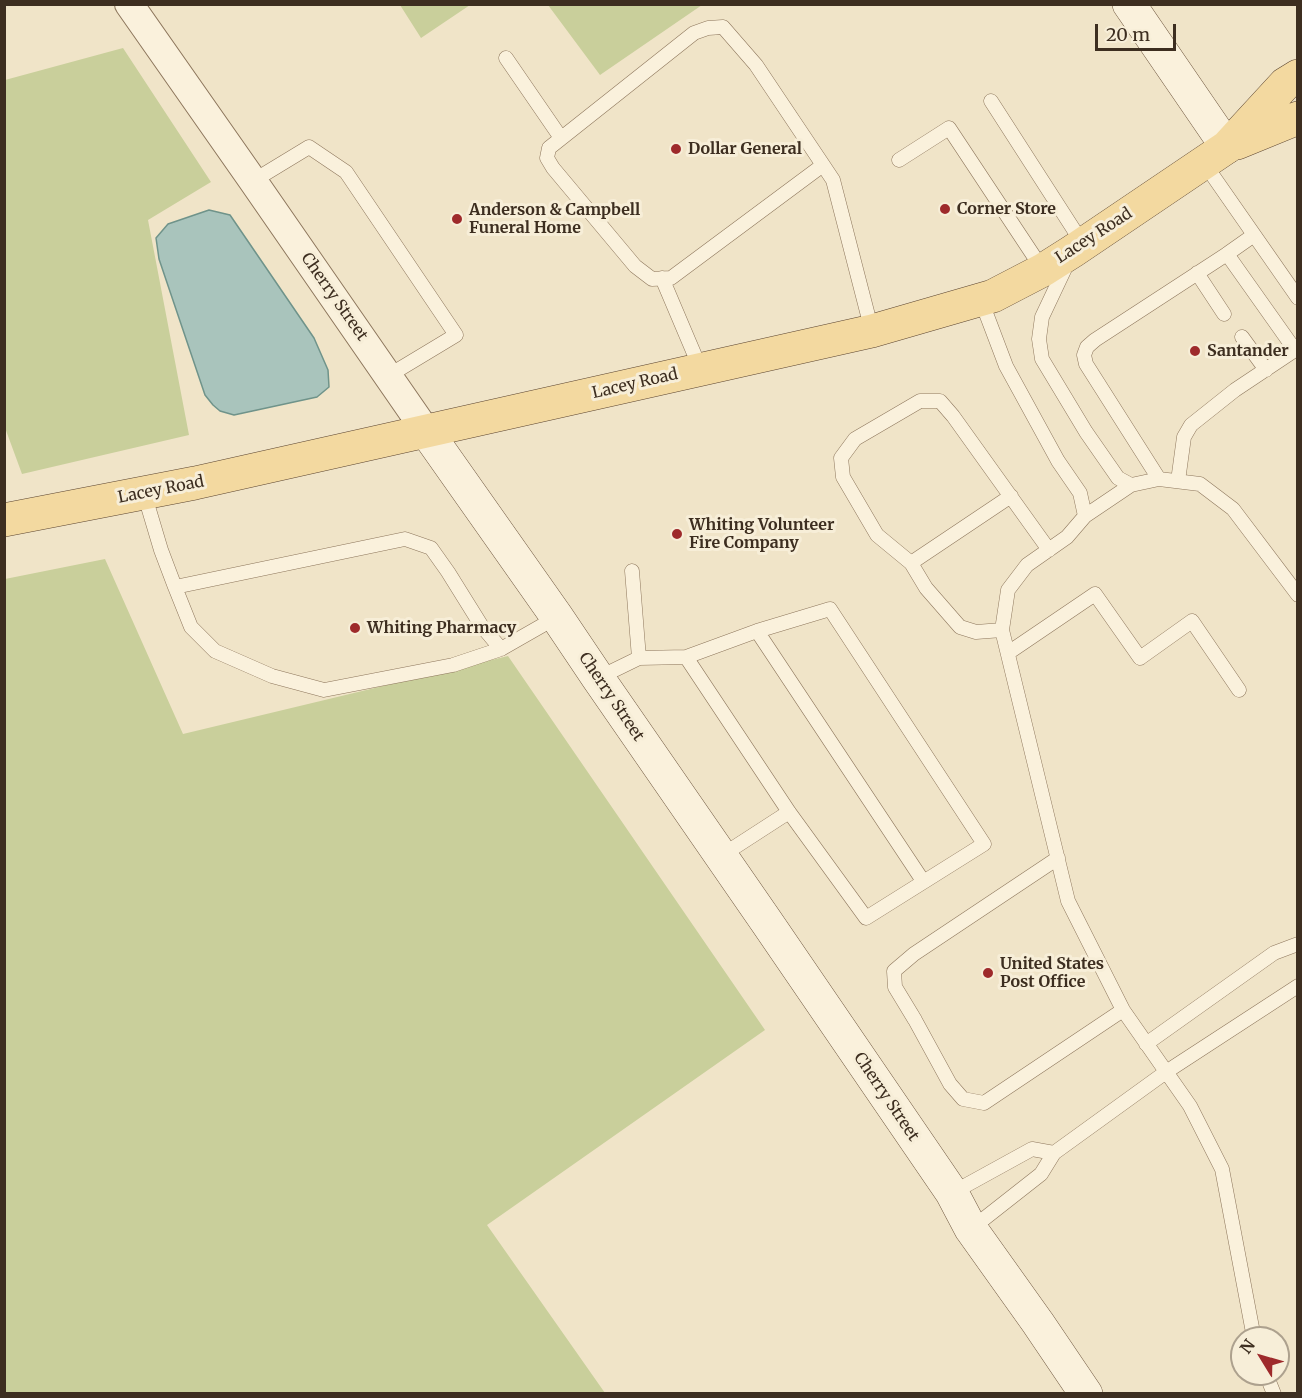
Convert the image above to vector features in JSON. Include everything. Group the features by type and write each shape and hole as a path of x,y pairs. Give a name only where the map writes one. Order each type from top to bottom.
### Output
{"main road":[{"name":"Lacey Road","path":"1215,155 1285,84 1298,76"},
{"name":"Lacey Road","path":"4,520 207,480 701,370 872,331 981,300 1043,270 1215,155 1298,118"}],"street":[{"name":"Cherry Street","path":"129,4 557,617 952,1193 971,1229 1086,1394"},
{"path":"1129,4 1215,155"}],"lane":[{"path":"823,165 671,278 652,279 635,266 547,158 549,148 694,33 708,28 723,27 756,65 823,165 833,180 872,331"},
{"path":"506,58 561,138"},
{"path":"991,101 1078,248 1042,317 1039,339 1042,359 1086,432 1118,478 1131,485"},
{"path":"898,160 949,128 1043,270"},
{"path":"253,181 309,147 346,172 456,335 388,376"},
{"path":"1215,155 1254,235 1298,298"},
{"path":"1159,479 1086,364 1084,355 1086,347 1254,235"},
{"path":"1178,481 1184,437 1191,425 1235,390 1295,350 1227,254"},
{"path":"1197,273 1224,314"},
{"path":"662,278 701,370"},
{"path":"981,300 1006,366 1058,461 1080,494 1084,516"},
{"path":"1242,337 1266,370"},
{"path":"1002,630 976,632 960,627 926,588 911,563 877,535 843,477 841,458 855,440 920,401 940,401 1049,550"},
{"path":"1252,1326 1222,1168 1190,1106 1123,1010 1068,901 1002,630 1008,590 1028,565 1067,537 1084,516 1131,485 1159,479 1200,484 1233,509 1298,595"},
{"path":"144,493 161,550 191,627 215,651 272,676 324,690 453,665 501,650 557,617"},
{"path":"911,563 1011,496"},
{"path":"175,587 405,539 431,548 481,625 501,650"},
{"path":"632,571 639,658"},
{"path":"1008,653 1095,594 1140,658 1192,621 1239,690"},
{"path":"598,678 639,658 686,657 757,631 830,609 984,844 866,918 789,812 686,657"},
{"path":"757,631 923,881"},
{"path":"721,856 789,812"},
{"path":"1059,858 914,954 894,971 895,987 950,1084 963,1099 984,1103 1123,1010"},
{"path":"1146,1044 1274,953 1298,944"},
{"path":"971,1229 1041,1174 1054,1153 1166,1072 1298,986"},
{"path":"952,1193 1032,1149 1054,1153"}],"green space":[{"path":"400,5 470,5 421,38"},
{"path":"548,5 702,5 600,75"},
{"path":"123,48 211,182 148,220 189,435 22,474 4,425 5,80"},
{"path":"105,559 183,734 508,656 765,1030 487,1225 605,1393 5,1394 5,579"}],"water":[{"path":"209,210 230,215 314,338 328,370 329,387 317,397 234,415 220,411 205,395 159,259 156,238 168,224"}],"place":[{"name":"Dollar General","path":"676,149"},
{"name":"Corner Store","path":"945,209"},
{"name":"Anderson & Campbell Funeral Home","path":"457,219"},
{"name":"Santander","path":"1195,351"},
{"name":"Whiting Volunteer Fire Company","path":"677,534"},
{"name":"Whiting Pharmacy","path":"355,628"},
{"name":"United States Post Office","path":"988,973"}]}
